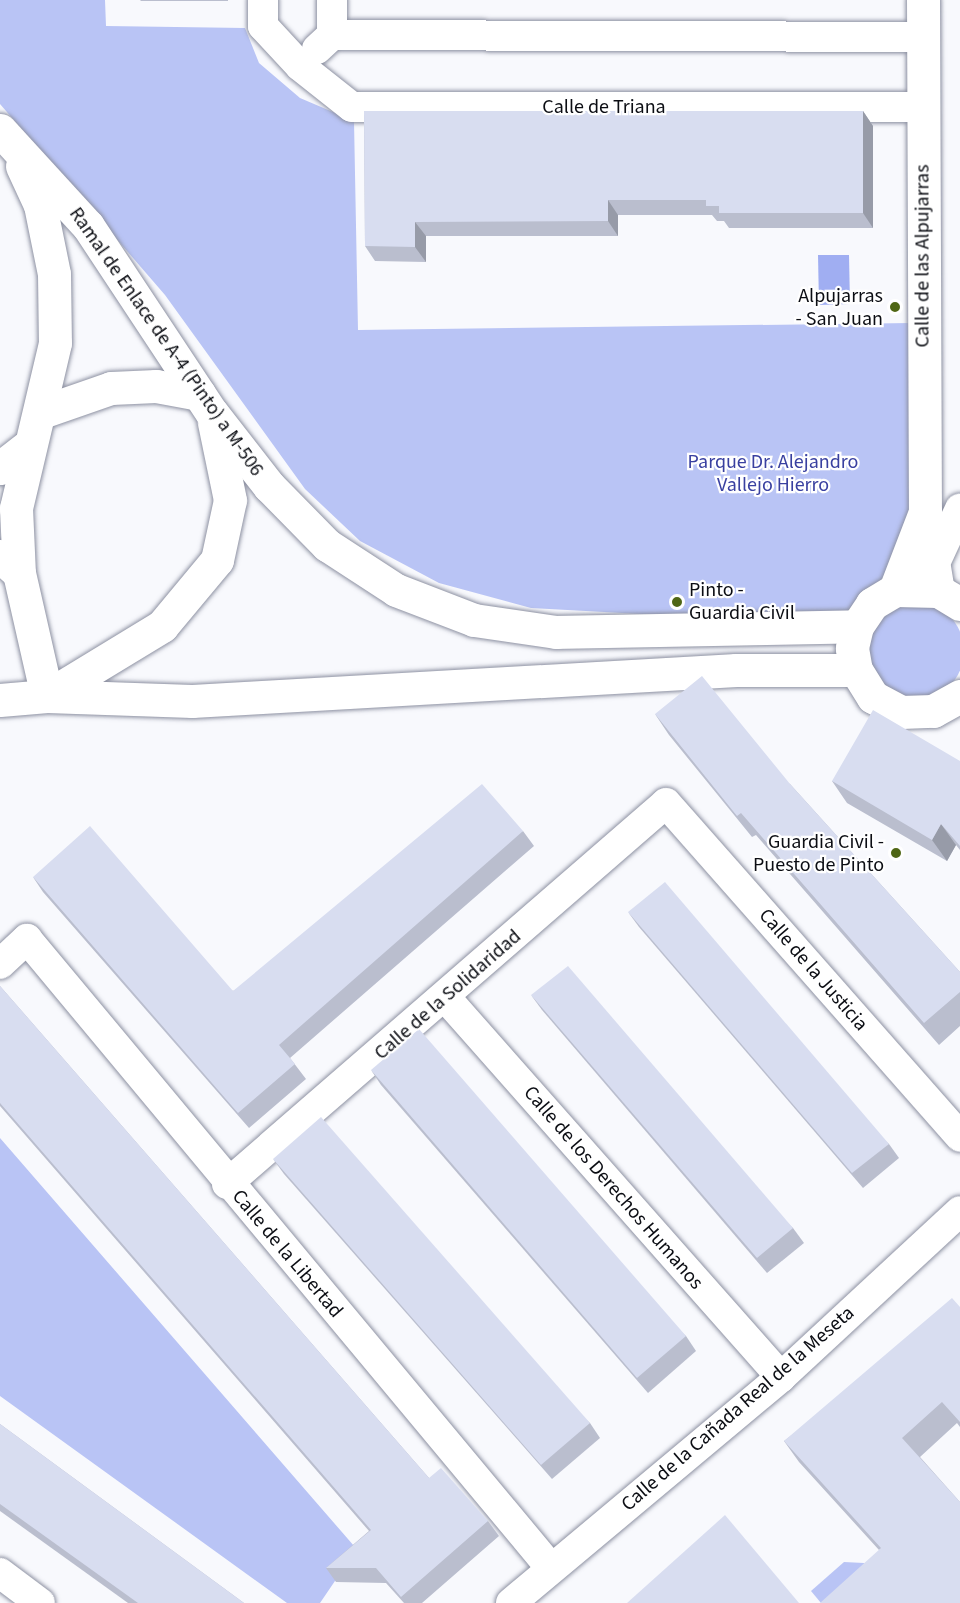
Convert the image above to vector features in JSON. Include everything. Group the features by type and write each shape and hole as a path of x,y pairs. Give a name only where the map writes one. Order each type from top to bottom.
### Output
{"main road":[{"name":"Calle de las Alpujarras","path":"923,0 925,512"},
{"path":"6,136 40,206 54,274 55,343 42,412 26,448 10,564 47,696"},
{"name":"Ramal de Enlace de A-4 (Pinto) a M-506","path":"6,136 88,226 206,404 269,486 327,545 396,590 474,620 556,632 857,626"},
{"path":"42,412 111,388 156,386 206,404 230,500 217,560 162,626 47,696"},
{"path":"0,468 26,448"},
{"path":"925,512 944,586 895,590 872,604 857,626 856,670 873,697 901,712 933,711 960,696"},
{"path":"895,590 925,512"},
{"path":"0,700 47,696 192,701 736,670 856,670"}],"street":[{"name":"Calle de Triana","path":"263,0 263,26 300,66 352,107 923,107"},
{"path":"332,0 332,35"},
{"path":"300,66 332,35 922,37"},
{"path":"944,586 960,509"},
{"name":"Calle de la Solidaridad","path":"227,1184 446,998 666,802"},
{"name":"Calle de la Justicia","path":"666,802 960,1137"},
{"name":"Calle de la Libertad","path":"0,964 27,939 227,1184 550,1567"},
{"name":"Calle de los Derechos Humanos","path":"446,998 781,1377"},
{"name":"Calle de la Cañada Real de la Meseta","path":"511,1603 550,1567 781,1377 955,1224"},
{"path":"0,1573 40,1603"}],"green space":[{"name":"Parque Dr. Alejandro Vallejo Hierro","path":"0,0 105,0 106,26 245,28 259,63 300,98 354,121 358,330 911,323 925,512 857,626 531,608 439,583 360,541 305,489 165,295 0,104"},
{"path":"915,602 934,606 950,616 960,632 964,651 960,670 950,686 934,696 915,700 896,696 880,686 870,670 866,651 870,632 880,616 896,606"},
{"path":"0,1138 374,1569 337,1578 320,1603 287,1603 0,1396"},
{"path":"844,1562 864,1563 875,1574 821,1603 811,1591"}],"shaded area":[{"path":"818,255 849,255 850,304 819,305"}],"building":[{"path":"364,111 863,111 863,213 719,213 719,206 706,206 706,200 608,200 608,221 415,222 415,247 365,246"},
{"path":"702,676 790,784 960,972 960,992 924,1023 741,813 737,816 655,714"},
{"path":"873,710 960,761 960,846 941,824 932,840 832,781"},
{"path":"482,784 523,831 279,1045 295,1064 238,1113 33,877 90,826 233,991"},
{"path":"665,882 889,1144 852,1173 628,912"},
{"path":"568,966 793,1228 757,1258 531,995"},
{"path":"0,986 429,1478 441,1468 488,1521 401,1597 376,1568 326,1568 371,1530 0,1103"},
{"path":"419,1029 686,1336 637,1378 371,1070"},
{"path":"321,1117 590,1423 541,1465 273,1159"},
{"path":"952,1298 960,1307 960,1422 942,1402 902,1438 960,1502 960,1603 820,1603 881,1548 784,1441"},
{"path":"0,1424 244,1603 138,1603 0,1504"},
{"path":"725,1515 799,1603 627,1603"}],"place":[{"name":"Alpujarras - San Juan","path":"895,307"},
{"name":"Pinto - Guardia Civil","path":"677,602"},
{"name":"Guardia Civil - Puesto de Pinto","path":"896,853"}]}
